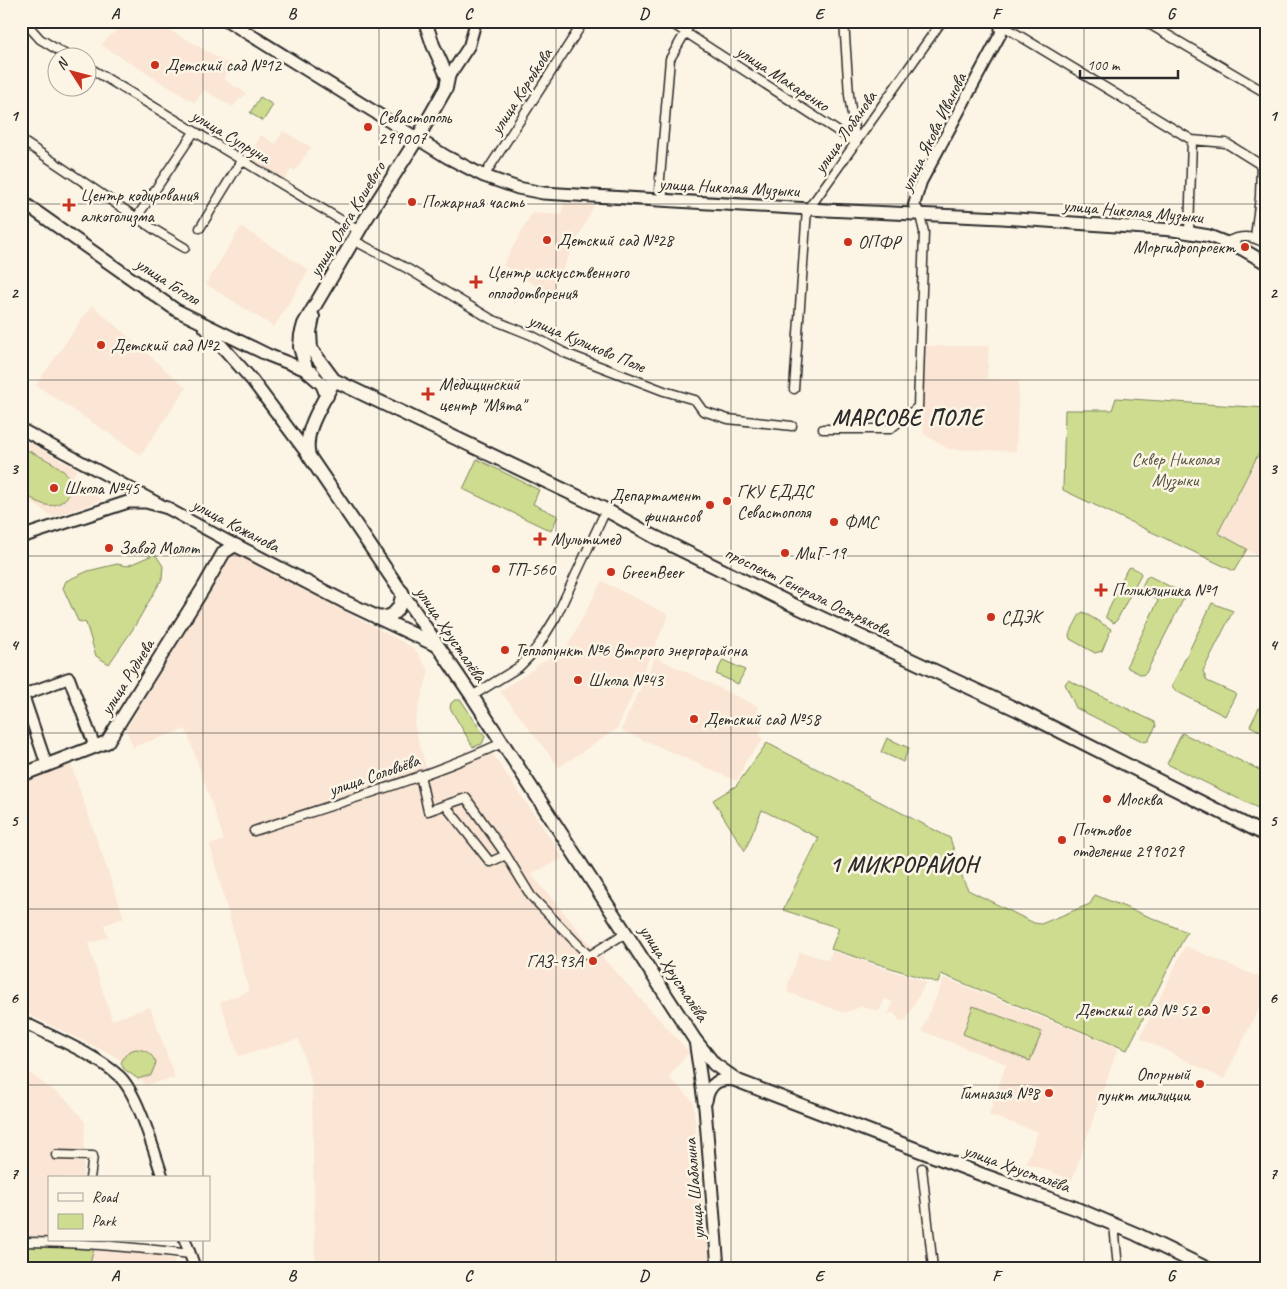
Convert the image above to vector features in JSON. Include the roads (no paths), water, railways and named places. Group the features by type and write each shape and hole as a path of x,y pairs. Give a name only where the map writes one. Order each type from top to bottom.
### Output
{"main road":[{"name":"улица Николая Музыки","path":"228,21 446,158 484,176 518,188 543,193 806,209 1002,218 1189,232 1226,242 1266,263"},
{"path":"425,21 433,45 448,78"},
{"name":"улица Олега Кошевого","path":"307,359 300,347 304,324 356,235 418,139 446,88 448,78"},
{"name":"улица Гоголя","path":"21,201 176,310 289,364 307,359"},
{"name":"улица Хрусталёва","path":"194,319 204,327 252,380 309,456 472,696 696,1040 714,1064 738,1081 983,1175 1076,1208 1136,1234 1206,1268"},
{"path":"307,359 334,380"},
{"path":"307,359 334,380"},
{"path":"307,359 327,396"},
{"path":"309,456 307,441 309,433 334,380"},
{"name":"проспект Генерала Острякова","path":"334,380 606,510 653,536 787,602 1018,710 1266,835"},
{"path":"21,537 128,502 146,502 168,508"},
{"name":"улица Кожанова","path":"228,546 392,626 438,646"},
{"name":"улица Руднева","path":"21,774 47,766 107,742 204,588 228,546"},
{"path":"373,616 382,618 398,610 402,602 402,592"},
{"path":"392,626 400,625 406,621 412,615 413,609"},
{"name":"улица Шабалина","path":"696,1040 705,1108 718,1268"},
{"name":"улица Шабалина","path":"703,1088 708,1070 714,1064"},
{"name":"улица Шабалина","path":"705,1108 708,1091 714,1084 724,1079 738,1081"}],"street":[{"path":"24,21 40,39 55,48"},
{"name":"улица Олега Кошевого","path":"448,78 469,46 476,21"},
{"name":"улица Коробкова","path":"484,176 584,21"},
{"name":"улица Макаренко","path":"668,21 856,143"},
{"path":"662,200 663,193 659,190 670,59 692,21"},
{"name":"улица Лобанова","path":"806,209 815,200 942,21"},
{"path":"1144,21 1266,93"},
{"path":"844,22 849,95 856,143"},
{"path":"998,22 1192,140 1226,144 1264,166 1255,237"},
{"name":"улица Якова Иванова","path":"822,429 890,429 918,407 924,232 920,215 914,205 921,182 1001,33 998,22"},
{"name":"улица Супруна","path":"98,74 242,161 356,235"},
{"path":"137,217 194,132"},
{"path":"21,140 185,248"},
{"path":"1189,232 1192,140"},
{"path":"200,228 242,161"},
{"path":"794,389 806,209"},
{"name":"улица Куликово Поле","path":"356,235 490,319 531,335 565,353 664,391 695,400 703,411 728,419 792,426"},
{"path":"1226,242 1236,237 1255,237 1266,244"},
{"name":"улица Кожанова","path":"21,429 168,508 228,546"},
{"path":"472,696 518,667 540,643 556,617 606,510"},
{"path":"47,766 22,695 69,678 95,747"},
{"name":"улица Соловьёва","path":"254,831 420,775 502,743"},
{"path":"420,775 428,811 466,798 506,855 531,896 589,956 627,932"},
{"path":"445,805 490,862 506,855"},
{"path":"21,1021 98,1061 120,1077 134,1099 162,1176"},
{"path":"56,1155 93,1156 90,1176"},
{"path":"922,1168 933,1268"},
{"path":"1114,1225 1118,1268"},
{"path":"21,1242 84,1242 190,1254"},
{"path":"186,1242 195,1268"}],"place":[{"name":"Детский сад №12","path":"155,65"},
{"name":"Севастополь 299007","path":"368,127"},
{"name":"Пожарная часть","path":"412,202"},
{"name":"Центр кодирования алкоголизма","path":"69,205"},
{"name":"Детский сад №28","path":"547,240"},
{"name":"ОПФР","path":"848,242"},
{"name":"Моргидропроект","path":"1245,247"},
{"name":"Центр искусственного оплодотворения","path":"476,282"},
{"name":"Детский сад №2","path":"101,345"},
{"name":"Медицинский центр \"Мята\"","path":"428,394"},
{"name":"Школа №45","path":"54,488"},
{"name":"ГКУ ЕДДС Севастополя","path":"727,501"},
{"name":"Департамент финансов","path":"710,505"},
{"name":"ФМС","path":"834,522"},
{"name":"Мультимед","path":"540,539"},
{"name":"Завод Молот","path":"109,548"},
{"name":"МиГ-19","path":"785,553"},
{"name":"ТП-560","path":"496,569"},
{"name":"GreenBeer","path":"611,572"},
{"name":"Поликлиника №1","path":"1101,590"},
{"name":"СДЭК","path":"991,617"},
{"name":"Теплопункт №6 Второго энергорайона","path":"505,650"},
{"name":"Школа №43","path":"578,680"},
{"name":"Детский сад №58","path":"694,719"},
{"name":"Москва","path":"1107,799"},
{"name":"Почтовое отделение 299029","path":"1062,840"},
{"name":"ГАЗ-93А","path":"593,961"},
{"name":"Детский сад № 52","path":"1206,1010"},
{"name":"Опорный пункт милиции","path":"1200,1084"},
{"name":"Гимназия №8","path":"1049,1093"}],"district":[{"name":"МАРСОВЕ ПОЛЕ","path":"908,418"},
{"name":"1 МИКРОРАЙОН","path":"904,865"}],"park label":[{"name":"Сквер Николая Музыки","path":"1175,469"}]}
